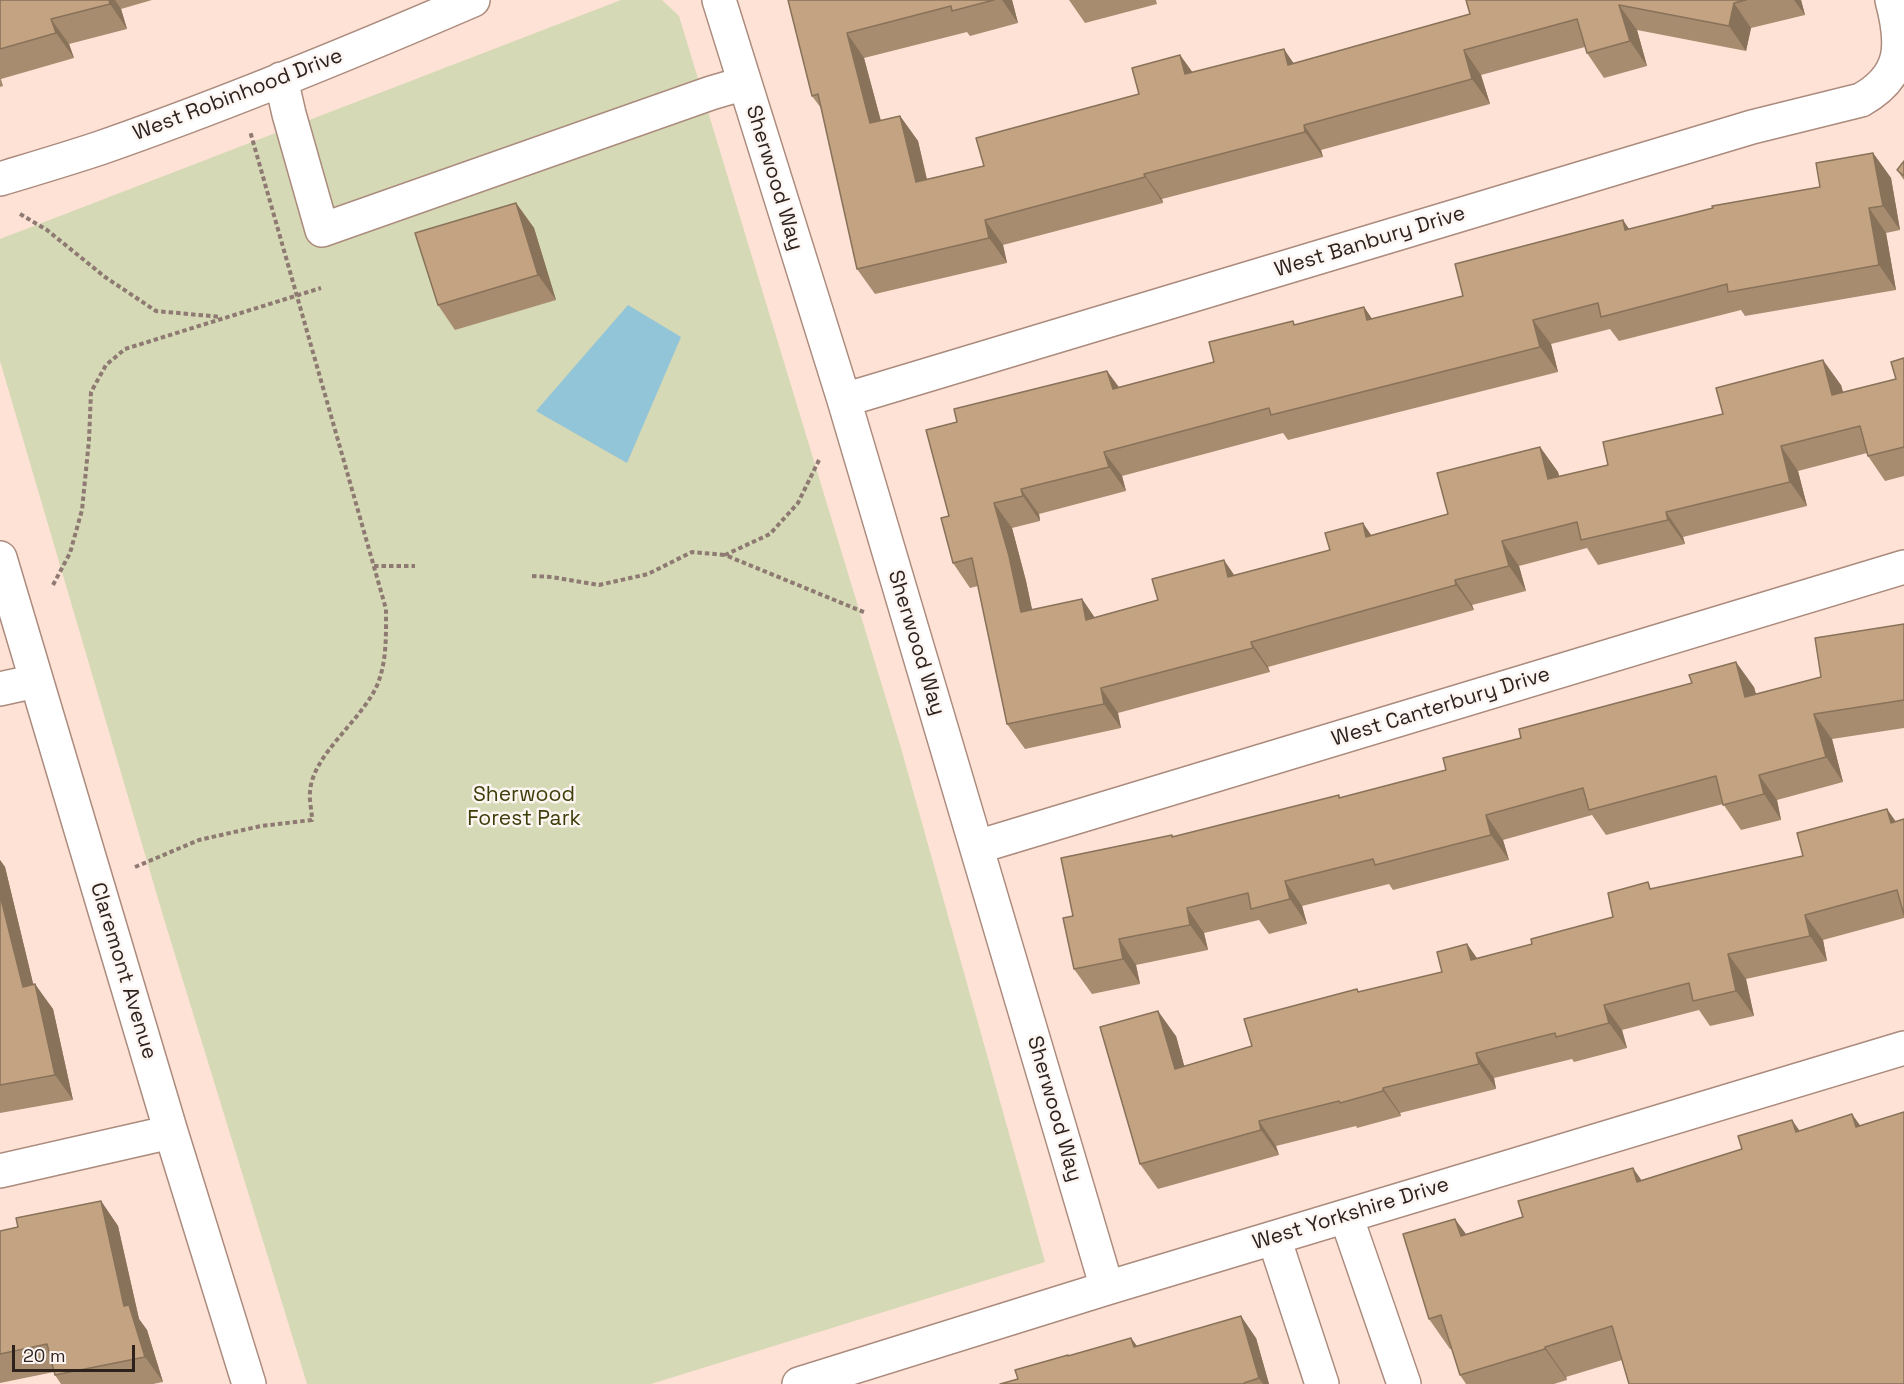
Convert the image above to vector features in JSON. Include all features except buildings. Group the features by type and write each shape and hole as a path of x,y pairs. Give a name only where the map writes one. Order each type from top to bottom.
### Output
{"street":[{"name":"West Robinhood Drive","path":"0,179 99,148 281,79 359,49 472,0"},
{"name":"Sherwood Way","path":"719,0 844,400 1107,1288"},
{"name":"West Banbury Drive","path":"844,400 1752,127 1861,100 1875,93 1891,77 1901,57 1900,27 1892,0"},
{"path":"281,79 322,230 745,83"},
{"name":"Claremont Avenue","path":"0,558 171,1132 249,1384"},
{"name":"West Canterbury Drive","path":"977,847 1904,567"},
{"path":"0,689 36,681"},
{"name":"West Yorkshire Drive","path":"799,1384 1107,1288 1904,1048"},
{"path":"0,1171 171,1132"},
{"path":"1347,1216 1404,1384"},
{"path":"1274,1238 1322,1384"}],"path":[{"path":"135,867 199,840 261,826 312,820 310,790 318,766 339,737 360,715 379,683 386,647 386,609 250,130"},
{"path":"20,214 47,230 105,278 156,311 225,318"},
{"path":"52,585 70,553 82,510 91,392 106,365 125,349 321,288"},
{"path":"725,555 770,534 798,503 819,460"},
{"path":"532,576 599,585 648,574 692,552 725,555 866,613"},
{"path":"374,566 415,566"}],"green space":[{"name":"Sherwood Forest Park","path":"621,0 662,0 679,16 901,748 1045,1262 651,1384 307,1384 164,919 0,361 0,239"}],"water":[{"path":"628,305 681,337 627,463 536,411"}]}
